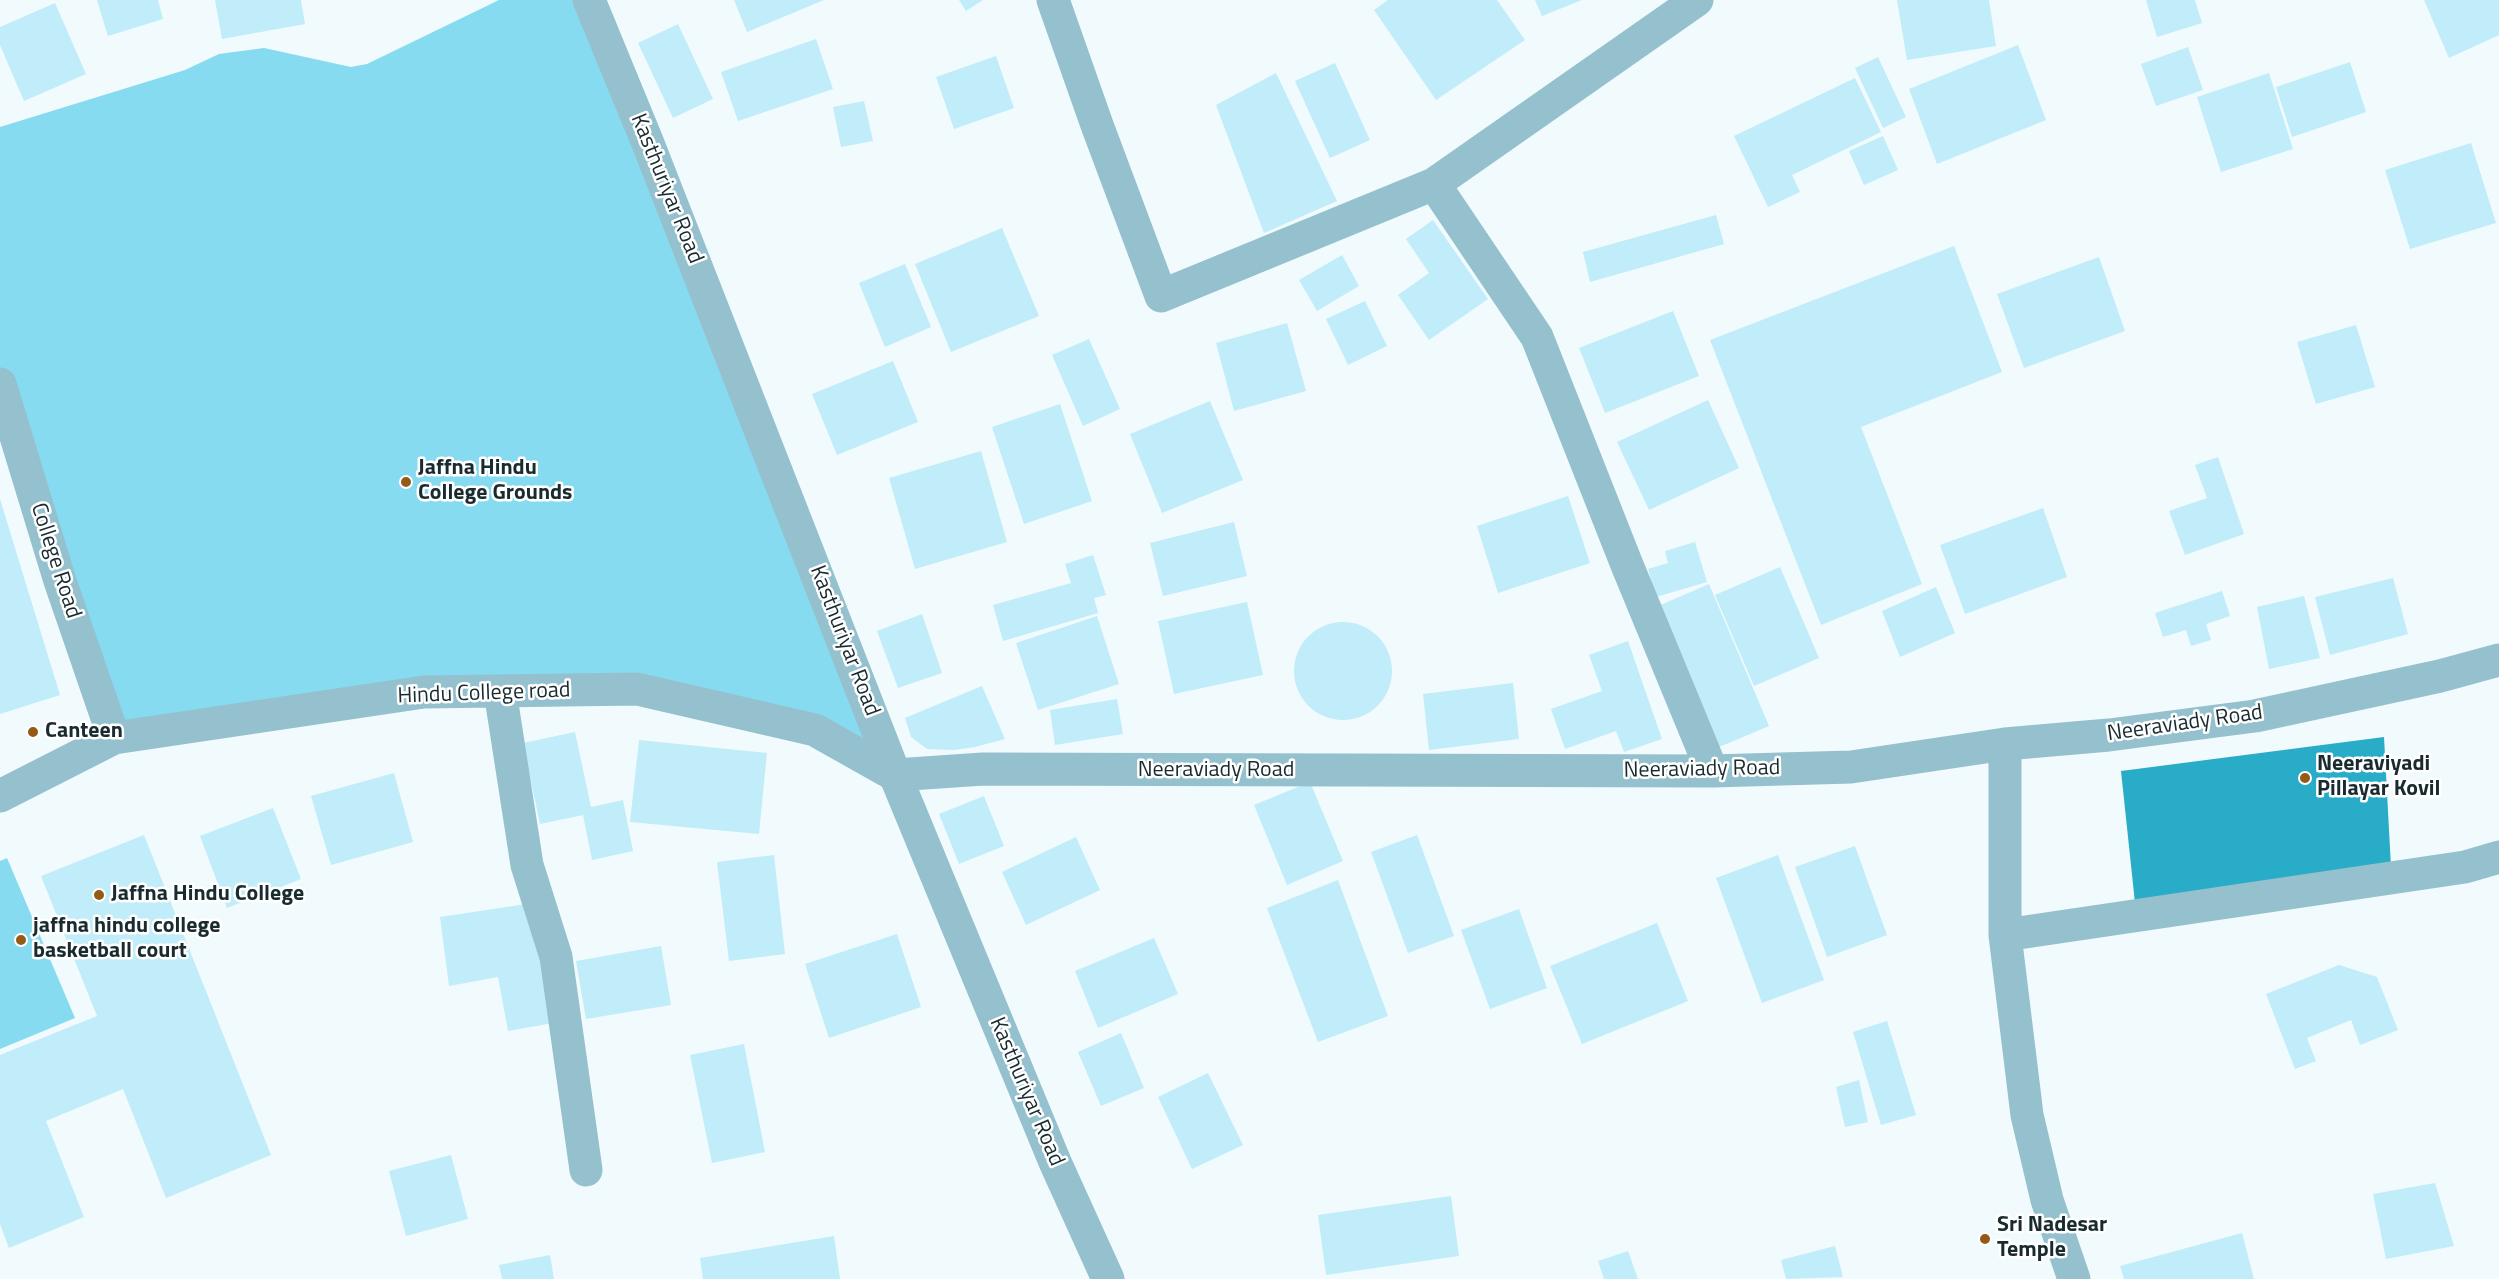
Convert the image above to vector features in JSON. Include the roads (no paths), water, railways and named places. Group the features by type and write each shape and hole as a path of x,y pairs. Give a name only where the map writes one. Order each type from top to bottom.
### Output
{"street":[{"name":"Kasthuriyar Road","path":"589,0 668,195 895,776 1055,1162 1108,1279"},
{"path":"1053,0 1097,126 1161,296 1434,184 1697,0"},
{"path":"1434,184 1537,337 1712,771"},
{"name":"College Road","path":"0,384 60,581 114,738"},
{"name":"Neeraviady Road","path":"895,776 983,769 1712,771 1851,767 2005,744 2109,735 2256,716 2440,676 2499,660"},
{"name":"Hindu College road","path":"0,796 114,738 424,692 637,689 815,730 895,776"},
{"path":"500,691 527,865 556,957 586,1170"},
{"path":"2005,744 2005,935 2027,1115 2047,1200 2074,1279"},
{"path":"2005,935 2454,868 2499,857"}],"place":[{"name":"Jaffna Hindu College Grounds","path":"406,482"},
{"name":"Canteen","path":"33,732"},
{"name":"Neeraviyadi Pillayar Kovil","path":"2305,778"},
{"name":"Jaffna Hindu College","path":"99,895"},
{"name":"jaffna hindu college basketball court","path":"21,940"},
{"name":"Sri Nadesar Temple","path":"1985,1239"}]}
